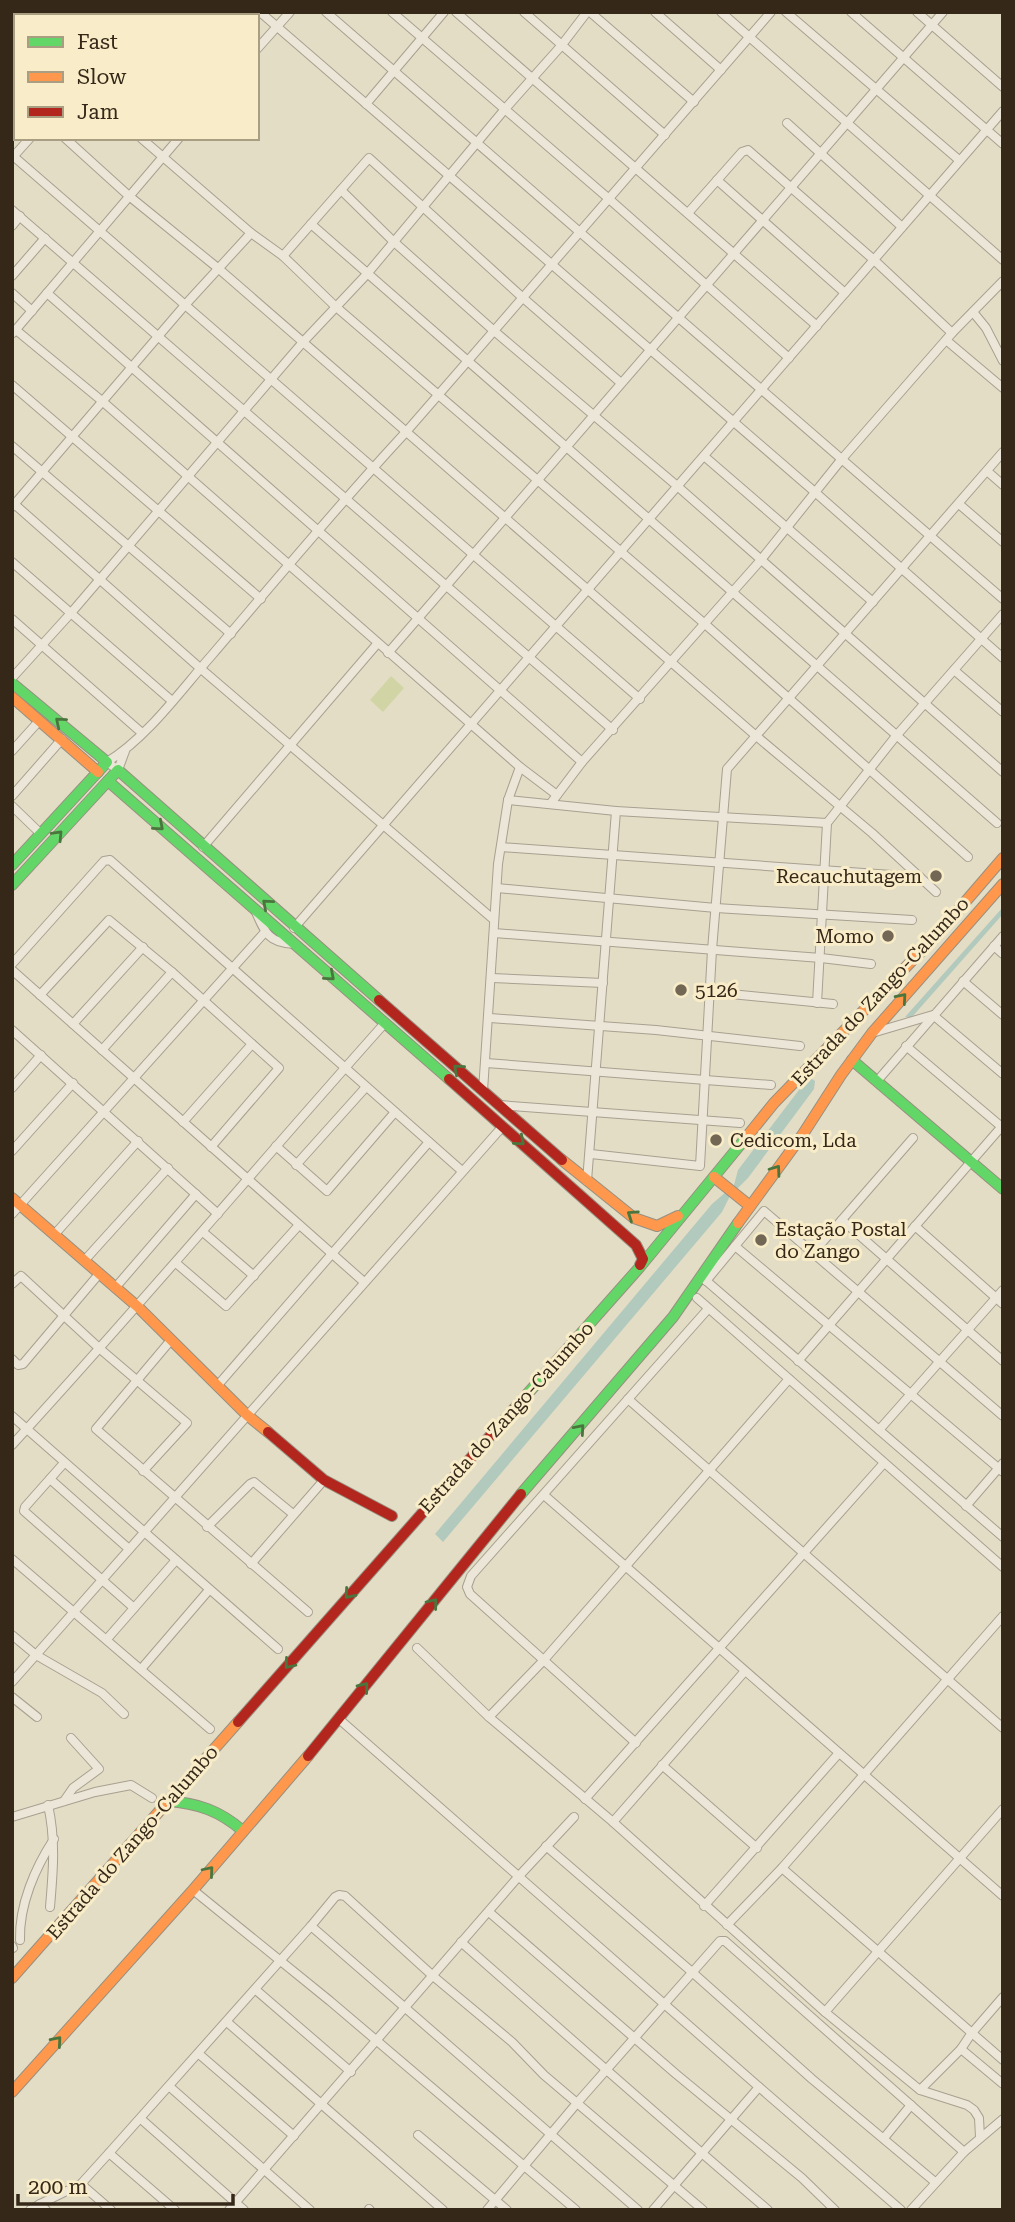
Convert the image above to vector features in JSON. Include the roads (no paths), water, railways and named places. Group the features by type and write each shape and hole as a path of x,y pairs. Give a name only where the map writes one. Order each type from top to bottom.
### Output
{"main road":[{"path":"12,681 107,762 12,865"},
{"path":"12,697 98,772"},
{"path":"12,885 117,771 499,1105 634,1218 651,1225 668,1222 691,1205"},
{"path":"108,781 636,1245 643,1259 639,1268"},
{"name":"Estrada do Zango-Calumbo","path":"12,1978 639,1268 806,1068 935,937 1003,858"},
{"name":"Estrada do Zango-Calumbo","path":"12,2092 193,1890 339,1719 487,1534 642,1355 703,1278 750,1206 872,1033 1003,884"},
{"path":"852,1060 1003,1189"},
{"path":"714,1177 750,1206"},
{"path":"15,1206 54,1234 138,1307 247,1415 324,1480 392,1516"},
{"path":"167,1801 215,1808 243,1831"}],"street":[{"path":"260,12 1003,658"},
{"path":"259,47 290,12"},
{"path":"326,12 1003,599"},
{"path":"392,12 789,358"},
{"path":"366,104 444,12"},
{"path":"456,12 817,326"},
{"path":"524,12 665,135"},
{"path":"12,681 303,342 367,274 589,12 694,102"},
{"path":"655,12 721,70"},
{"path":"721,12 1003,260"},
{"path":"125,751 117,771 107,762 125,751 172,701 317,530 406,432 771,12"},
{"path":"786,12 959,160"},
{"path":"851,12 1003,144"},
{"path":"917,12 1003,87"},
{"path":"388,653 621,383 652,352 943,12"},
{"path":"295,928 676,485 762,390 1003,111"},
{"path":"787,123 902,227"},
{"path":"28,140 13,156 475,553 640,699"},
{"path":"67,140 129,197 219,269 936,892"},
{"path":"143,140 251,233 283,257 335,306 705,624 968,857"},
{"path":"177,140 14,332 102,401 470,724 520,767 557,794"},
{"path":"688,213 742,152 748,150 874,260 1003,388"},
{"path":"283,257 369,158 522,298 621,383"},
{"path":"718,180 845,293"},
{"path":"341,190 393,241 493,330 676,485 1003,772"},
{"path":"12,209 613,730"},
{"path":"12,226 20,216"},
{"path":"311,224 997,823"},
{"path":"251,233 13,504 290,746 494,919"},
{"path":"12,276 46,238"},
{"path":"551,803 582,762 760,561 841,460 949,337 1003,281"},
{"path":"12,293 33,311"},
{"path":"47,293 582,762"},
{"path":"973,312 986,328 1003,361"},
{"path":"12,385 261,599"},
{"path":"12,446 231,634"},
{"path":"591,1154 700,1166 712,950 727,769 1003,452"},
{"path":"704,456 873,602"},
{"path":"987,471 1003,485"},
{"path":"959,504 1003,542"},
{"path":"12,562 172,701"},
{"path":"817,1003 827,823 896,736 1003,614"},
{"path":"12,619 142,733"},
{"path":"203,848 377,643"},
{"path":"954,670 1003,712"},
{"path":"12,751 39,721"},
{"path":"12,796 62,739"},
{"path":"483,1091 500,848 508,800 520,767"},
{"path":"98,772 108,781"},
{"path":"508,800 722,819 827,823"},
{"path":"12,806 41,834"},
{"path":"587,1181 616,811"},
{"path":"500,848 921,877"},
{"path":"12,964 107,860 462,1171"},
{"path":"497,888 716,908 912,920"},
{"path":"256,912 265,932 275,941 294,944"},
{"path":"40,995 109,920 172,972 277,1066 278,1071 211,1147"},
{"path":"15,1206 265,932"},
{"path":"494,933 871,964"},
{"path":"878,1080 1003,936"},
{"path":"994,946 1003,954"},
{"path":"73,1024 143,947"},
{"path":"12,970 364,1282"},
{"path":"102,1050 172,972"},
{"path":"492,978 603,983"},
{"path":"963,981 1003,1015"},
{"path":"710,992 833,1004"},
{"path":"872,1033 933,1015"},
{"path":"933,1015 1003,1074"},
{"path":"490,1018 709,1035 800,1046"},
{"path":"12,1445 138,1307 275,1146 384,1024"},
{"path":"12,1030 218,1214"},
{"path":"183,1122 252,1044"},
{"path":"798,1361 1002,1127 906,1046"},
{"path":"12,1088 41,1055"},
{"path":"486,1063 771,1085"},
{"path":"12,1152 73,1083"},
{"path":"296,1165 366,1087"},
{"path":"499,1105 740,1123"},
{"path":"275,1146 327,1191 395,1112"},
{"path":"12,1682 503,1126"},
{"path":"813,1253 913,1138"},
{"path":"54,1234 138,1141"},
{"path":"218,1385 429,1142"},
{"path":"84,1261 168,1168"},
{"path":"115,1288 196,1194"},
{"path":"1003,1416 764,1210 735,1246 703,1278 1003,1537"},
{"path":"842,1220 1003,1361"},
{"path":"176,1263 226,1307 299,1225"},
{"path":"915,1226 1000,1301"},
{"path":"203,1232 254,1276"},
{"path":"735,1246 1001,1468 966,1506"},
{"path":"12,1359 18,1365 23,1364 99,1274"},
{"path":"12,1284 22,1276 99,1348 187,1423 143,1471"},
{"path":"879,1430 967,1331 1000,1301 1003,1290"},
{"path":"697,1298 1003,1567"},
{"path":"636,1743 470,1594 467,1587 471,1576 708,1309"},
{"path":"171,1340 96,1429 308,1612"},
{"path":"489,1717 543,1661 789,1379"},
{"path":"628,1399 1003,1728"},
{"path":"12,1416 278,1649"},
{"path":"585,1799 884,1462"},
{"path":"64,1463 25,1507 26,1516 134,1608"},
{"path":"50,1479 129,1549"},
{"path":"251,1564 324,1480"},
{"path":"207,1527 254,1482 293,1514"},
{"path":"544,1495 1003,1896"},
{"path":"12,1559 210,1729"},
{"path":"107,1639 176,1560"},
{"path":"142,1668 209,1590"},
{"path":"727,1925 782,1868 1003,1616"},
{"path":"12,1635 36,1655 102,1693 124,1714"},
{"path":"417,1648 489,1717 612,1822 825,2012 920,2091 967,2105 974,2110 979,2118 980,2137"},
{"path":"612,1822 745,1671"},
{"path":"12,1697 37,1717"},
{"path":"339,1719 901,2210"},
{"path":"64,1801 73,1788 99,1769 71,1738"},
{"path":"704,1906 839,1753"},
{"path":"662,1765 757,1848"},
{"path":"12,1817 48,1805 131,1785 152,1798"},
{"path":"48,1805 54,1839 50,1907"},
{"path":"825,2012 1003,1809"},
{"path":"232,2206 519,1876 574,1817"},
{"path":"20,1940 22,1912 41,1861 54,1839"},
{"path":"546,1846 812,2079 935,2182"},
{"path":"782,1868 1003,2060"},
{"path":"193,1890 576,2210"},
{"path":"30,2210 43,2207 81,2184 339,1895 345,1896 433,1976 512,2042 544,2075 703,2210"},
{"path":"489,1912 802,2178 835,2210"},
{"path":"311,1926 638,2210"},
{"path":"487,2210 715,1945 725,1941 964,2152"},
{"path":"461,1942 768,2210"},
{"path":"256,1990 351,2071"},
{"path":"920,2091 961,2049 1003,1997"},
{"path":"227,2022 443,2210"},
{"path":"961,2049 1003,2084"},
{"path":"199,2054 294,2136"},
{"path":"170,2087 310,2210"},
{"path":"653,2210 759,2087"},
{"path":"884,2138 911,2105"},
{"path":"141,2119 232,2206 244,2210"},
{"path":"911,2210 964,2152 1003,2119"},
{"path":"418,2135 507,2210"},
{"path":"110,2153 175,2210"},
{"path":"81,2184 111,2210"}],"place":[{"name":"Recauchutagem","path":"936,876"},
{"name":"Momo","path":"888,936"},
{"name":"5126","path":"681,990"},
{"name":"Cedicom, Lda","path":"716,1140"},
{"name":"Estação Postal do Zango","path":"761,1240"}]}
